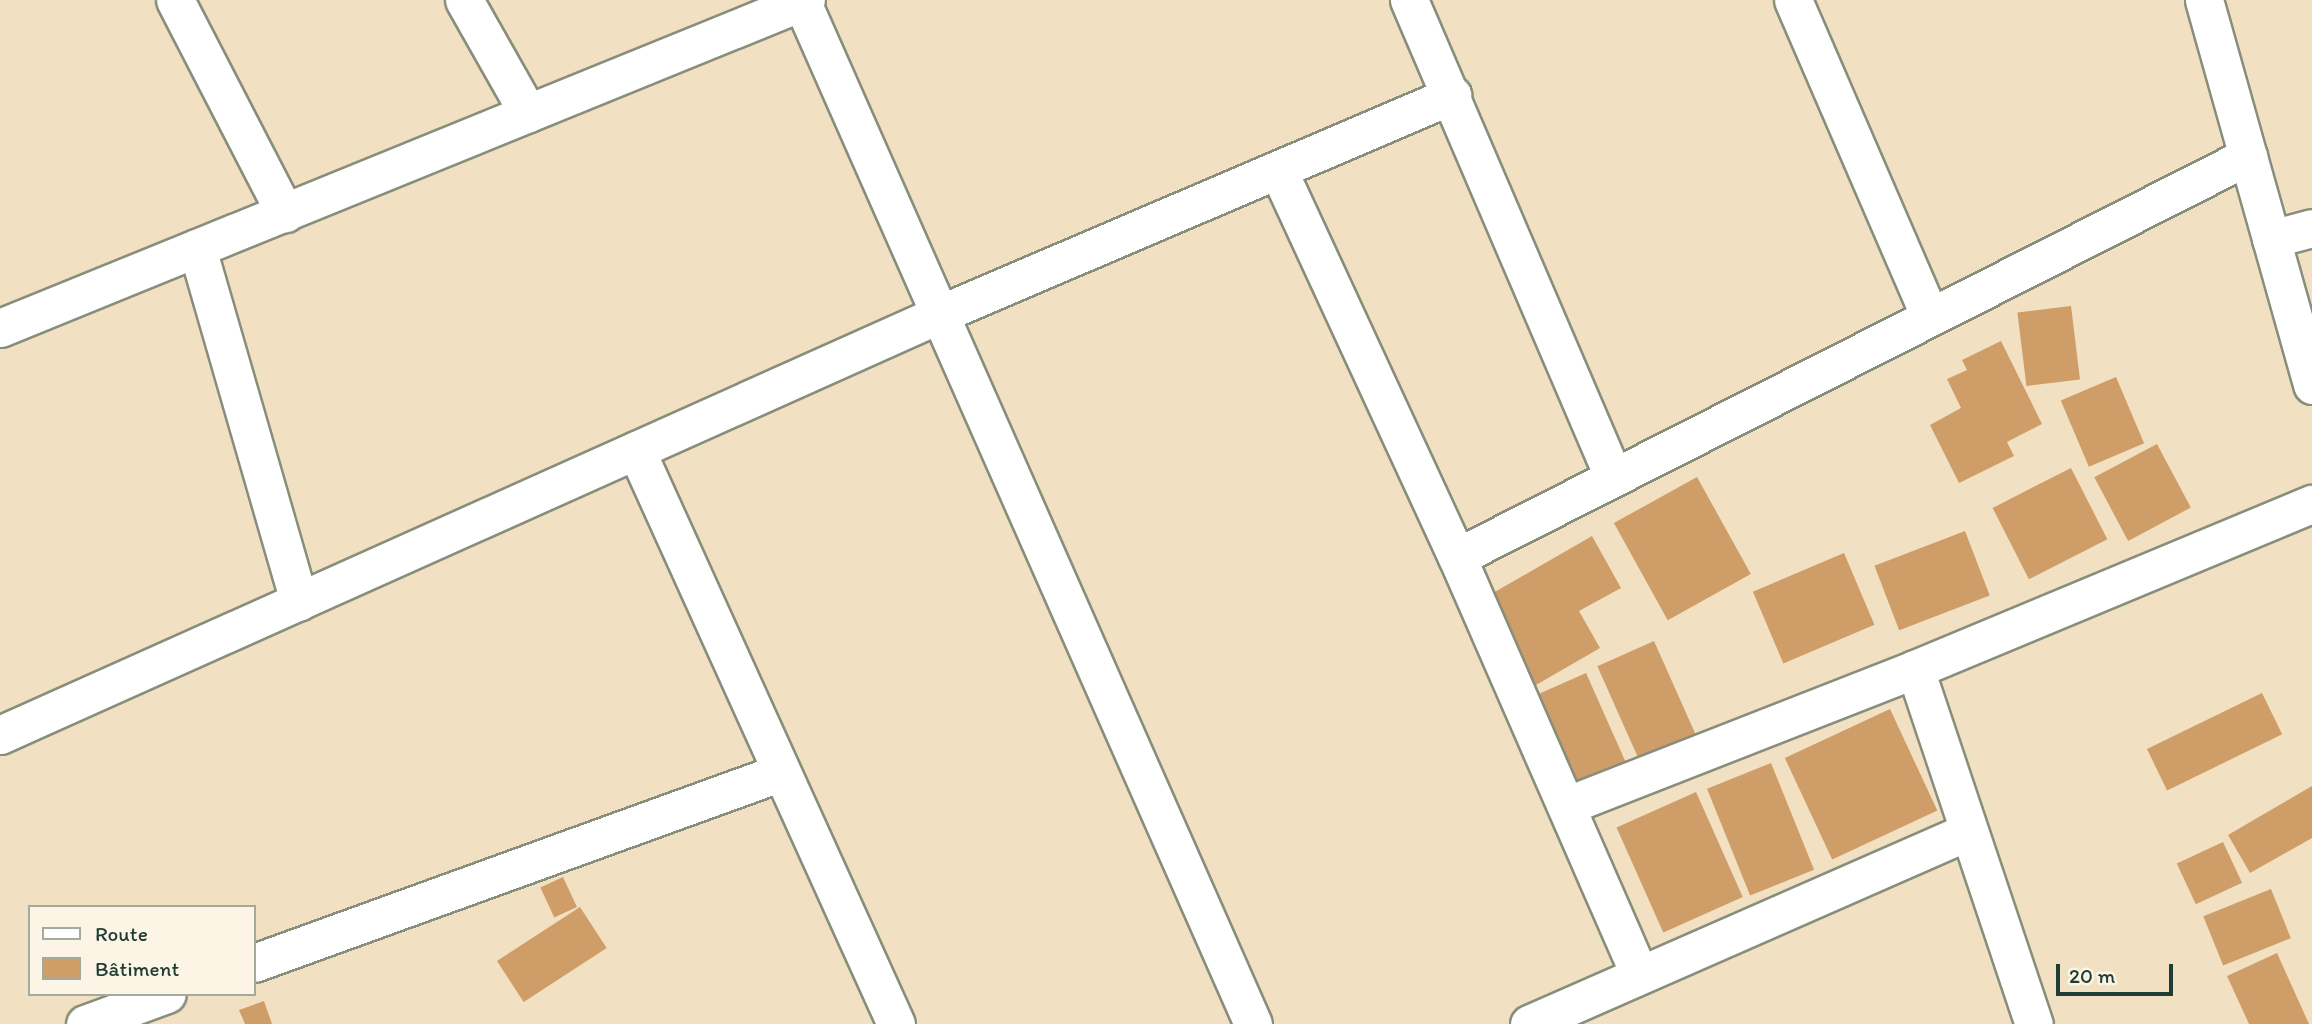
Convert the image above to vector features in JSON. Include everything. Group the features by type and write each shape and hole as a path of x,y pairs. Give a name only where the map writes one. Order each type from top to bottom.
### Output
{"street":[{"path":"175,0 285,213"},
{"path":"464,0 528,113"},
{"path":"1409,0 1452,95 1613,476"},
{"path":"1793,0 1928,314"},
{"path":"2204,0 2312,385"},
{"path":"0,328 803,1 1253,1024"},
{"path":"0,736 942,313 1279,172 1452,95"},
{"path":"1457,556 1928,314 2248,156"},
{"path":"1279,172 1457,556 1568,805 1639,974"},
{"path":"2271,240 2312,228"},
{"path":"197,248 299,602"},
{"path":"636,450 779,773 896,1024"},
{"path":"1568,805 1915,669 2312,504"},
{"path":"1915,669 2034,1024"},
{"path":"256,962 779,773"},
{"path":"1529,1024 1969,831"},
{"path":"85,1024 162,996"}],"building":[{"path":"2071,306 2080,379 2026,386 2017,313"},
{"path":"2001,341 2042,424 2007,442 2014,456 1959,483 1930,425 1961,408 1947,379 1967,370 1962,360"},
{"path":"2116,377 2144,443 2089,467 2061,400"},
{"path":"2157,444 2191,508 2128,541 2094,477"},
{"path":"2071,468 2107,539 2029,579 1993,508"},
{"path":"1697,477 1751,574 1668,620 1614,523"},
{"path":"1965,531 1990,595 1899,630 1874,566"},
{"path":"1592,536 1621,588 1579,611 1600,648 1536,685 1486,597"},
{"path":"1844,553 1874,625 1783,663 1753,592"},
{"path":"1654,641 1696,736 1640,761 1597,666"},
{"path":"1586,673 1627,765 1577,788 1536,695"},
{"path":"2262,693 2282,734 2167,790 2147,749"},
{"path":"1890,709 1937,811 1832,860 1785,758"},
{"path":"1771,763 1814,870 1750,895 1707,789"},
{"path":"2312,786 2312,838 2250,873 2228,835"},
{"path":"1696,792 1743,897 1663,932 1617,827"},
{"path":"2223,842 2242,883 2196,904 2177,864"},
{"path":"563,877 577,907 554,917 540,888"},
{"path":"2271,889 2291,938 2223,965 2203,916"},
{"path":"580,907 607,948 524,1002 497,961"},
{"path":"2277,953 2309,1024 2249,1024 2227,976"},
{"path":"264,1001 272,1024 245,1024 239,1010"}]}
